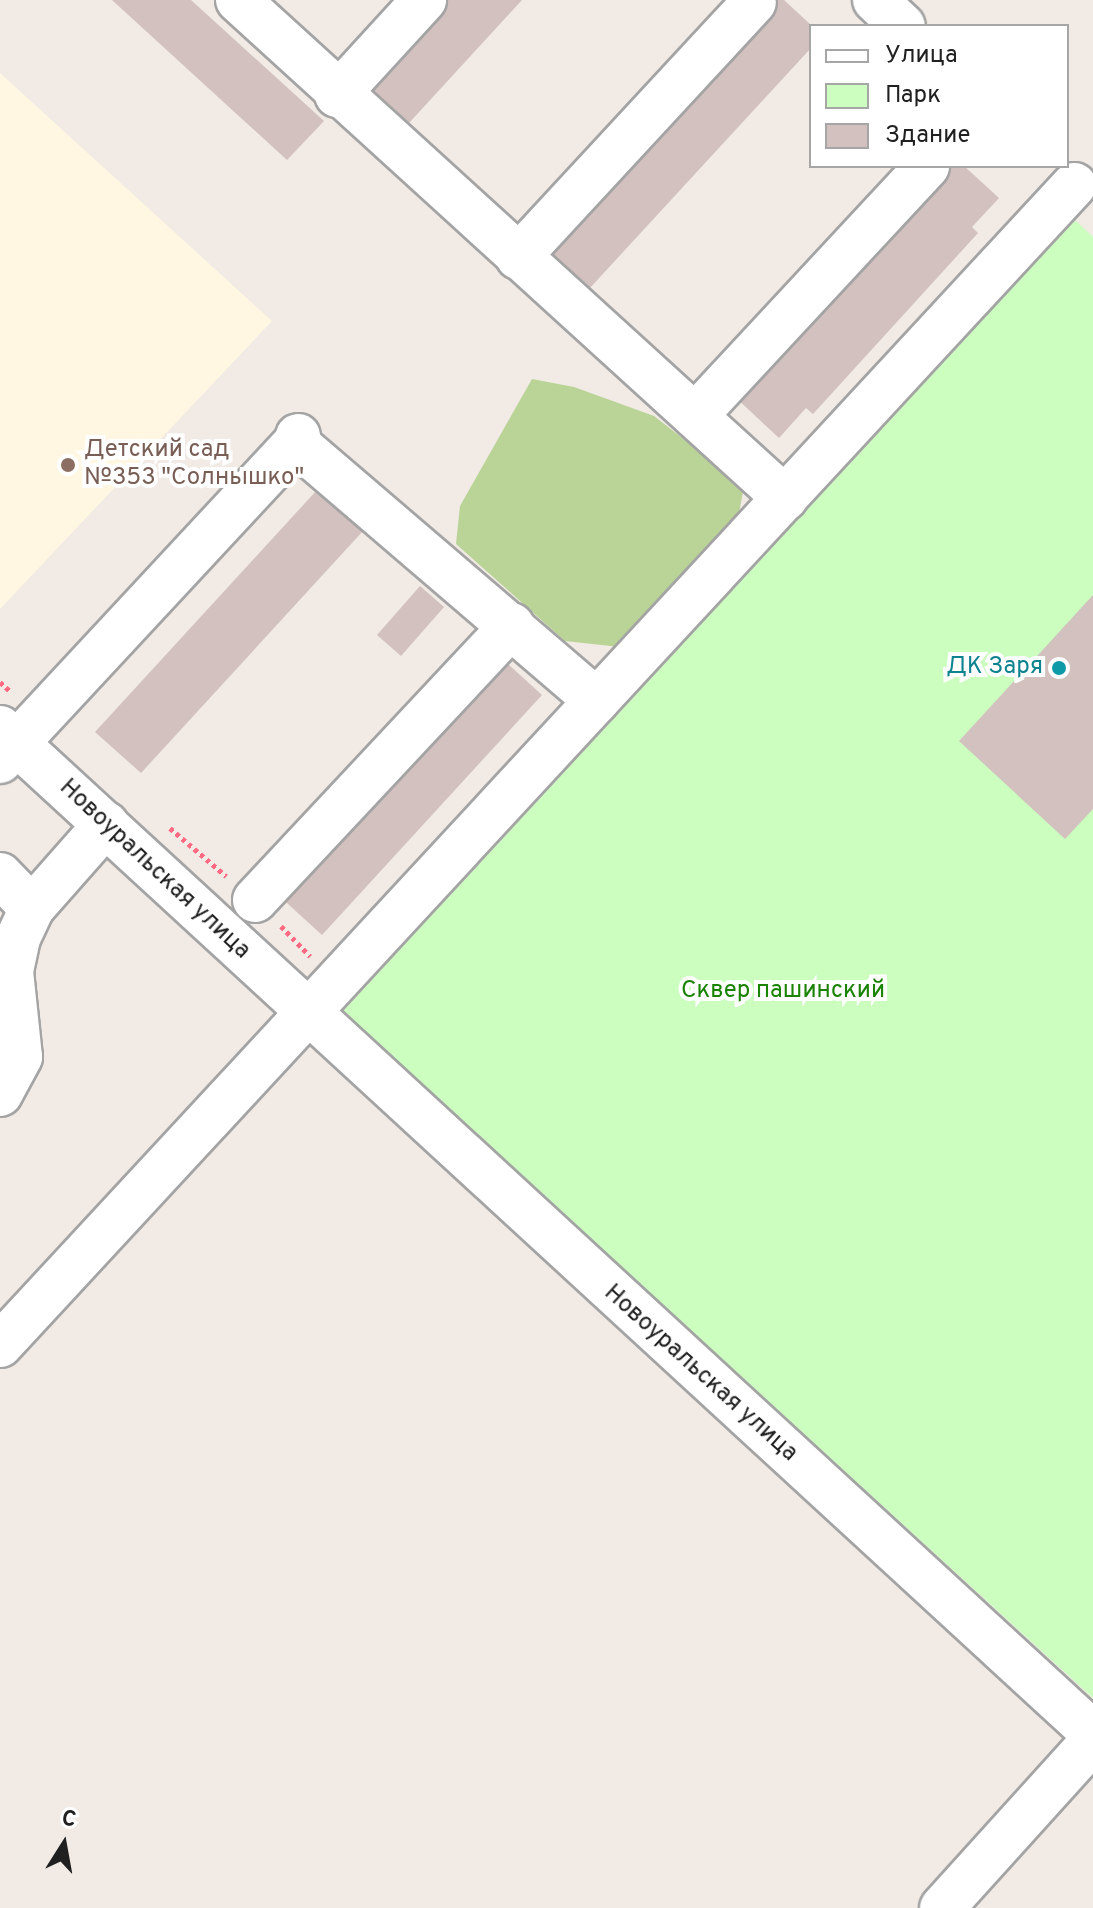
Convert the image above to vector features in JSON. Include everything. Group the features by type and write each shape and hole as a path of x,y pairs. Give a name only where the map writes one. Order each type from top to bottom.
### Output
{"street":[{"path":"238,0 337,95 785,498"},
{"path":"337,95 424,0"},
{"path":"875,0 901,24"},
{"path":"518,257 754,2"},
{"path":"695,416 925,168"},
{"path":"0,1345 1074,184"},
{"path":"5,743 297,439 597,701"},
{"path":"255,900 512,625"},
{"name":"Новоуральская улица","path":"5,743 106,824 307,1015 1093,1733"},
{"path":"0,1094 20,1057 11,971 18,938 32,908 106,824"},
{"path":"0,875 32,908"},
{"path":"942,1908 1093,1741"}],"shaded area":[{"name":"Детский сад №353 \"Солнышко\"","path":"0,73 272,321 0,609"}],"green space":[{"name":"Сквер пашинский","path":"1075,220 1093,237 1093,1698 342,1012"},
{"path":"532,379 574,387 654,416 744,486 738,519 620,647 565,641 456,544 460,506"}],"building":[{"path":"112,0 191,0 324,121 287,160"},
{"path":"438,0 522,0 409,123 363,81"},
{"path":"771,0 784,0 810,24 809,50 589,289 544,247"},
{"path":"943,168 966,168 999,198 972,227 978,233 813,414 806,408 779,438 734,396"},
{"path":"328,478 374,519 141,773 95,732"},
{"path":"420,586 444,607 401,656 377,635"},
{"name":"ДК Заря","path":"1093,595 1093,809 1065,839 959,741"},
{"path":"496,653 542,695 322,935 276,893"}],"place":[{"name":"Детский сад №353 \"Солнышко\"","path":"68,465"},
{"name":"ДК Заря","path":"1059,668"}]}
